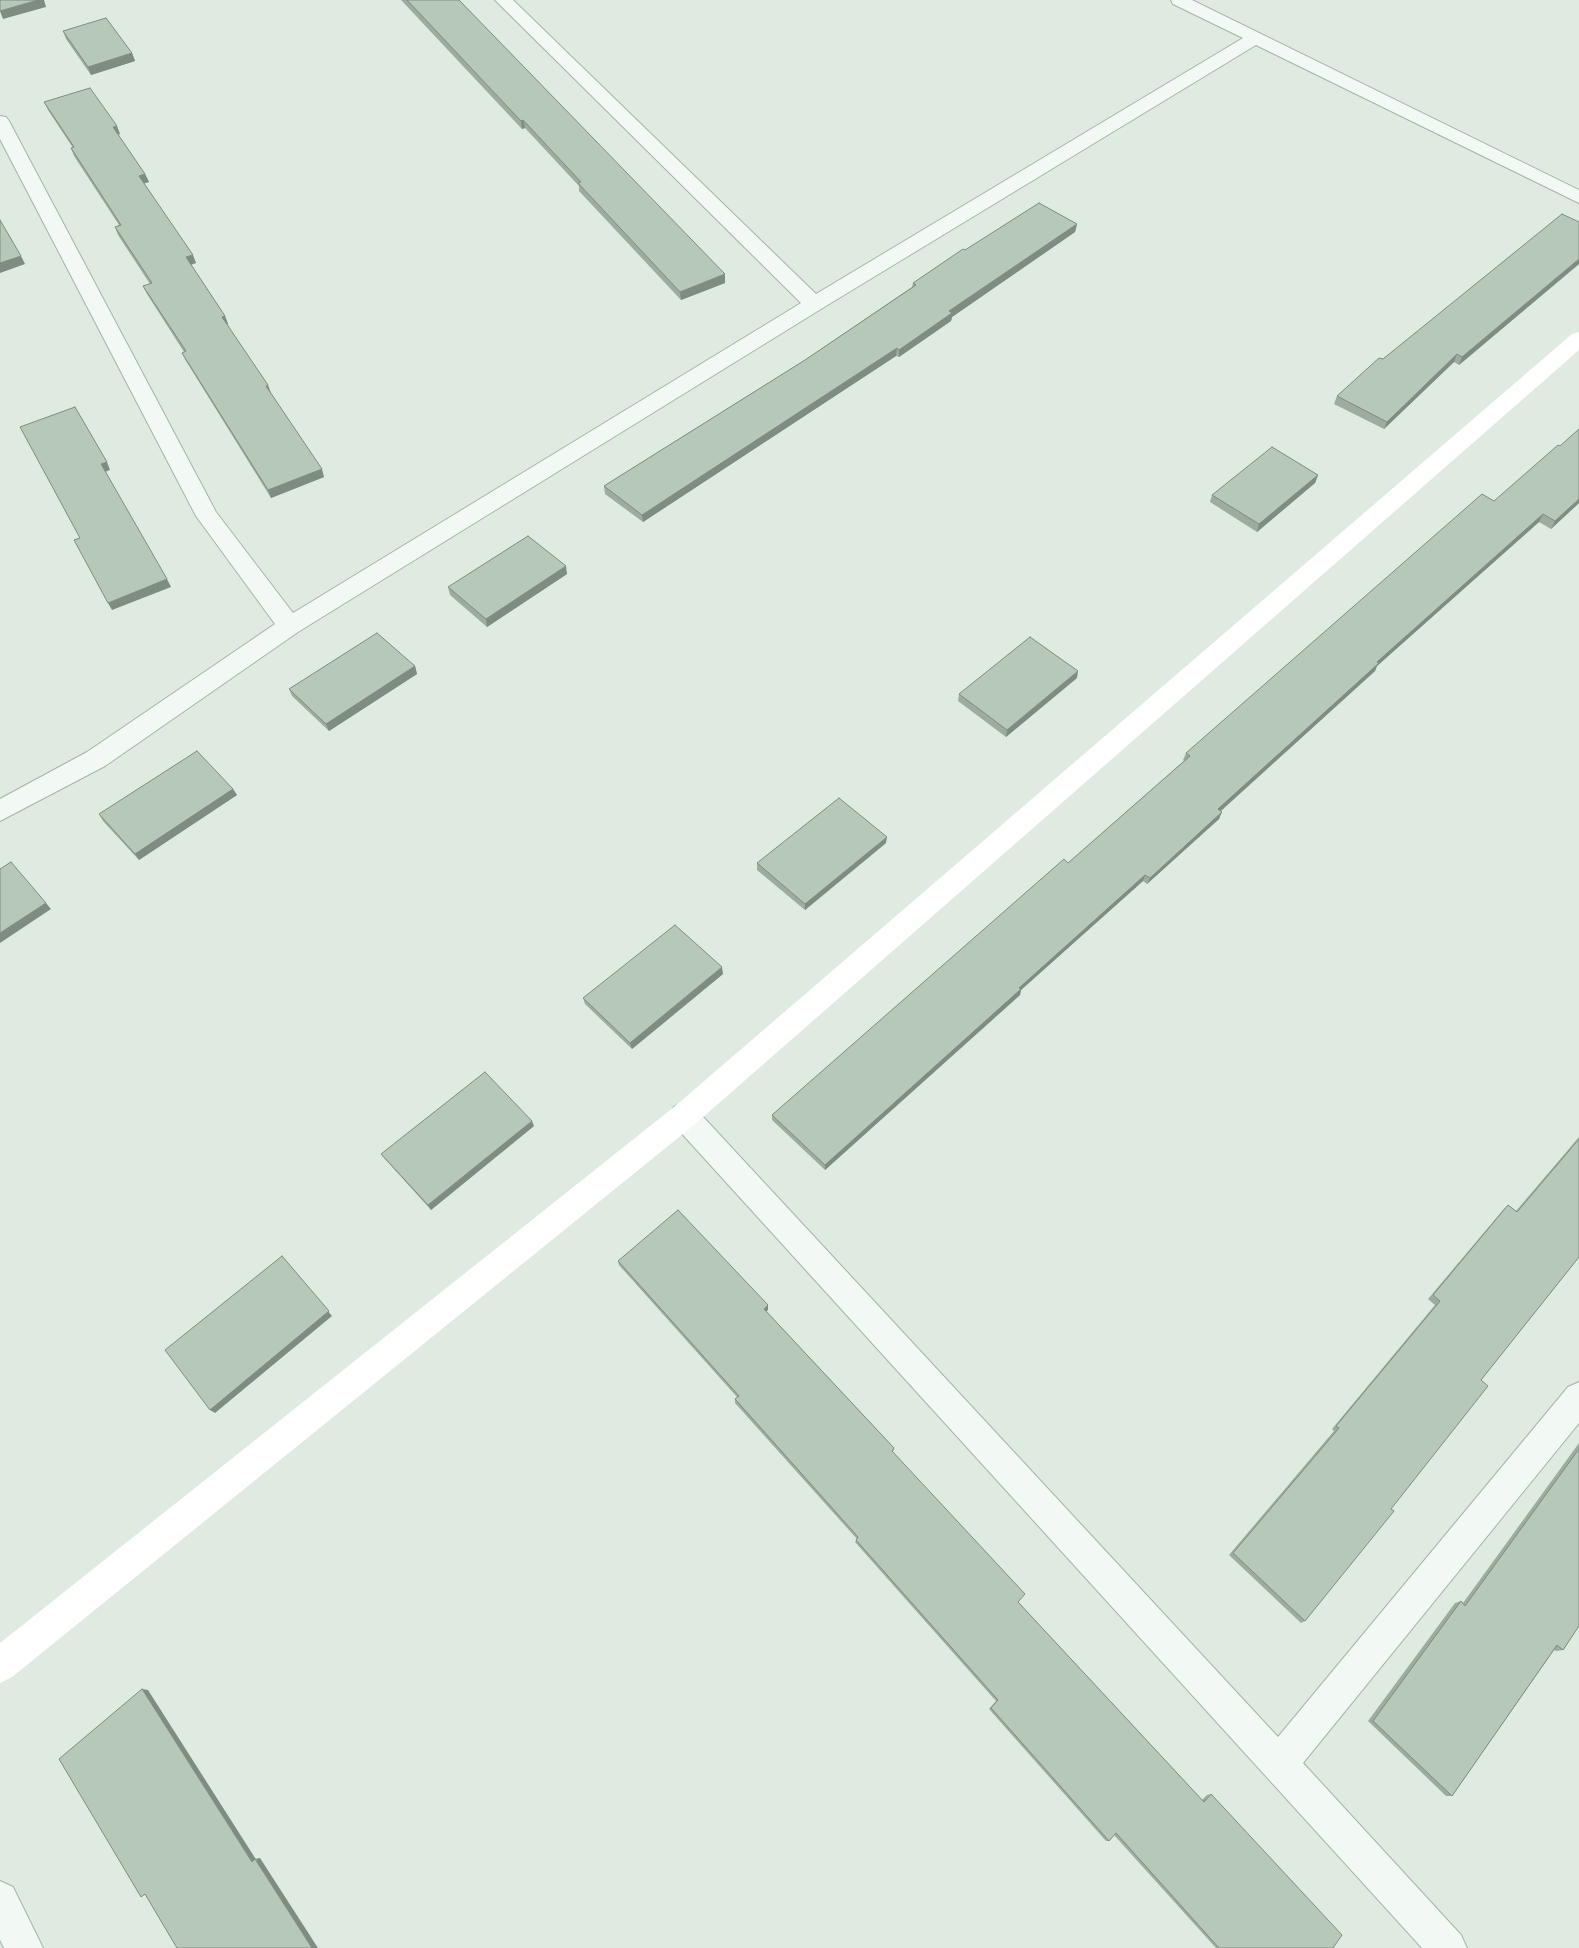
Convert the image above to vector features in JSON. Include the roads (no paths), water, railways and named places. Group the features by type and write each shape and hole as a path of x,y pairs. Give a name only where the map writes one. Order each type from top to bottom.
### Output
{"street":[{"path":"503,0 814,304"},
{"path":"1179,0 1579,197"},
{"path":"0,811 96,759 290,626 814,304 1257,37"},
{"path":"0,121 207,516 290,626"},
{"path":"0,1665 684,1116 1579,339"},
{"path":"684,1116 1448,1948"},
{"path":"1279,1764 1579,1398"},
{"path":"0,1900 24,1948"}]}
